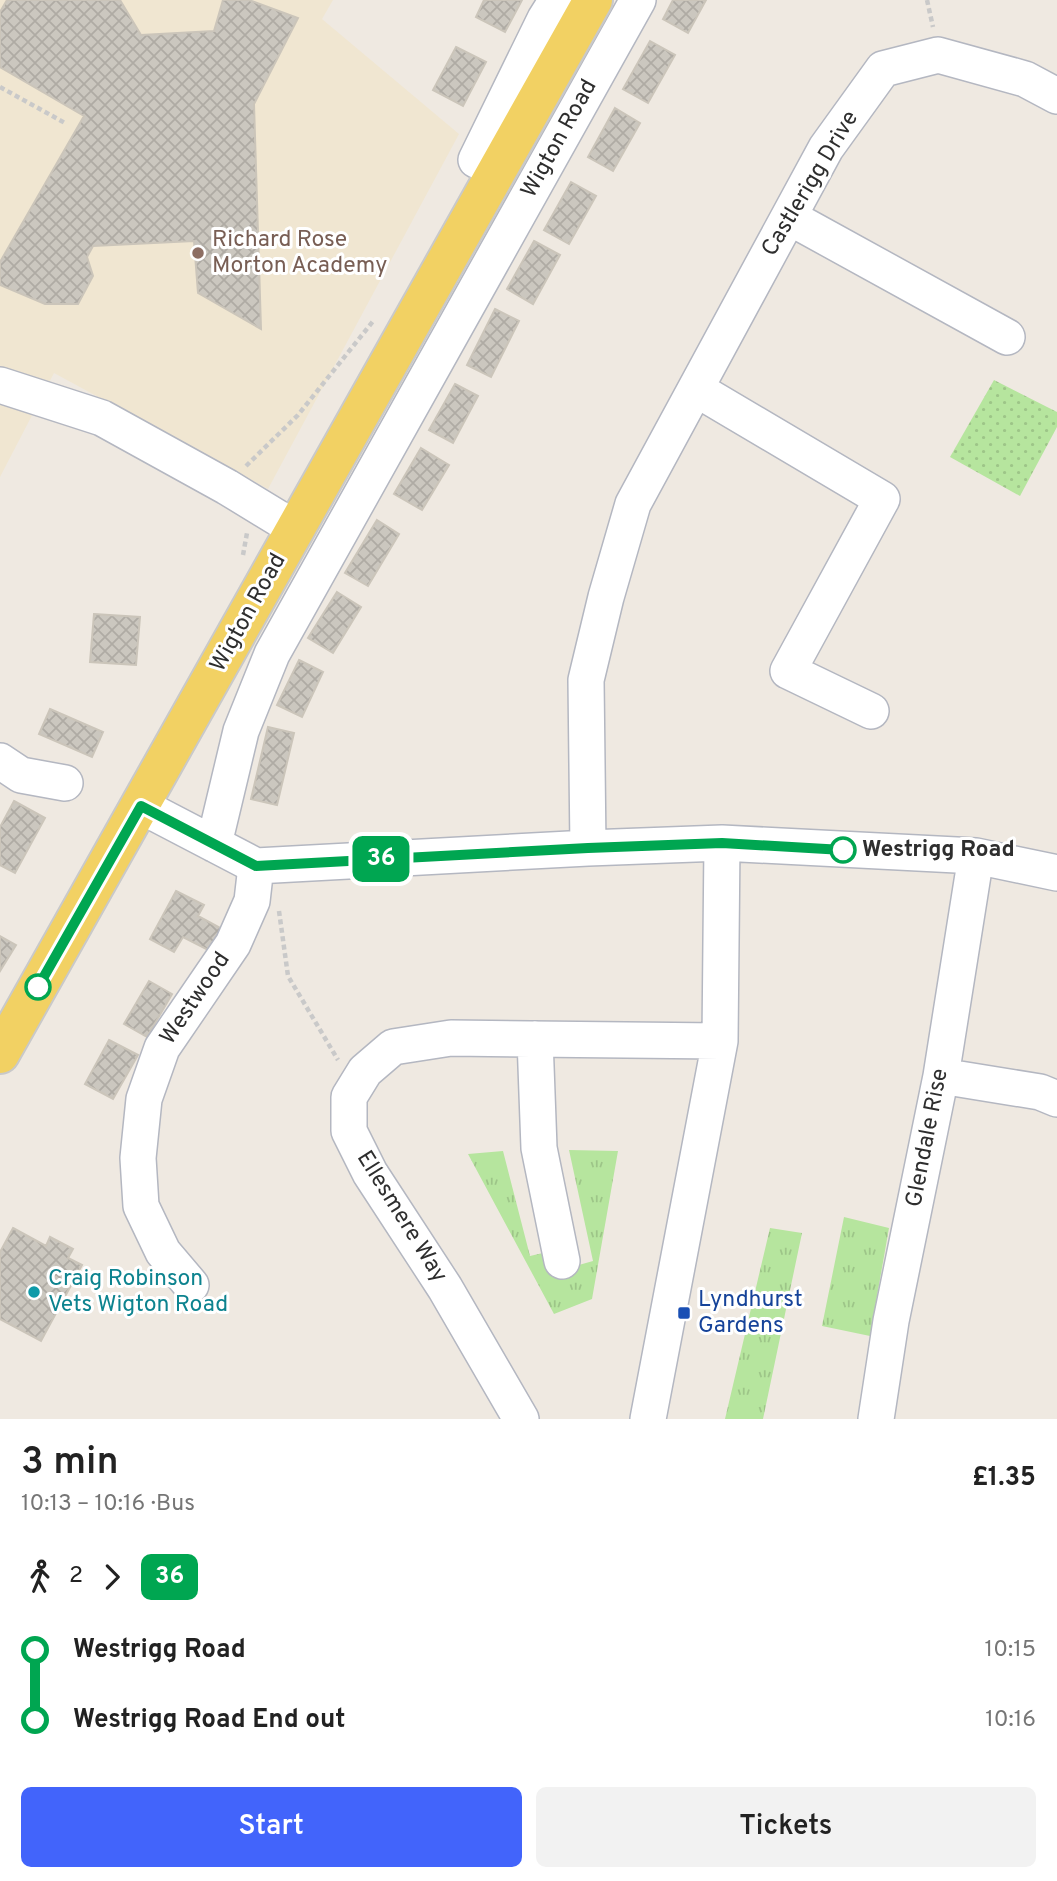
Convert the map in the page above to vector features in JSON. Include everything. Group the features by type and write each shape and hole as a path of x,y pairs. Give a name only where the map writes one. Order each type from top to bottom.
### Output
{"main road":[{"name":"Wigton Road","path":"0,1055 593,0"}],"street":[{"name":"Wigton Road","path":"497,170 475,160 557,0"},
{"name":"Wigton Road","path":"214,844 241,731 272,654 638,0"},
{"name":"Castlerigg Drive","path":"588,848 586,680 633,504 826,148 883,69 938,55 1025,79 1057,96"},
{"path":"789,217 1007,337"},
{"path":"0,385 102,418 227,487 296,529"},
{"path":"696,389 882,499 788,671 871,711"},
{"path":"0,761 21,775 65,783"},
{"path":"141,806 214,844 265,866 722,843 976,856 1057,873"},
{"path":"648,1419 720,1041 722,843"},
{"name":"Glendale Rise","path":"876,1419 891,1321 942,1076 976,856"},
{"name":"Westwood","path":"191,1285 163,1252 141,1206 138,1157 144,1100 162,1048 233,944 265,866"},
{"name":"Ellesmere Way","path":"521,1419 445,1289 370,1173 349,1131 349,1097 365,1071 393,1047 451,1038 720,1041"},
{"path":"535,1039 539,1148 562,1261"},
{"path":"942,1076 1040,1092 1057,1099"}],"path":[{"path":"0,87 65,123"},
{"path":"227,487 298,415 376,318"},
{"path":"242,561 247,534 244,524"},
{"path":"265,866 288,976 355,1088"}],"shaded area":[{"name":"Richard Rose Morton Academy","path":"0,0 333,0 322,19 459,134 268,489 54,373 0,477"}],"green space":[{"path":"994,380 1057,412 1057,427 1020,496 950,457"},
{"path":"569,1150 618,1151 592,1299 554,1314 468,1154 503,1151 530,1256 547,1252 554,1272 593,1261"},
{"path":"844,1217 889,1228 870,1336 822,1326"},
{"path":"770,1228 802,1233 763,1419 725,1419"}],"building":[{"path":"7,0 120,0 141,35 214,31 223,0 249,0 298,18 254,104 261,329 198,293 194,241 93,246 87,257 93,276 78,304 45,304 0,285 0,262 84,116 0,67 0,12"},
{"path":"484,0 522,0 505,32 476,17"},
{"path":"673,0 706,0 688,33 663,19"},
{"path":"650,41 675,55 648,103 623,89"},
{"path":"456,47 486,62 463,106 433,90"},
{"path":"615,108 640,123 613,171 588,157"},
{"path":"571,182 596,196 569,244 544,230"},
{"path":"534,241 560,255 533,304 507,289"},
{"path":"495,309 519,321 491,377 467,365"},
{"path":"455,384 478,396 453,443 429,430"},
{"path":"421,448 449,465 422,510 394,494"},
{"path":"377,520 399,534 368,586 345,573"},
{"path":"337,592 361,607 333,653 308,638"},
{"path":"94,614 140,617 136,665 90,662"},
{"path":"299,660 323,672 302,717 277,705"},
{"path":"50,709 103,732 92,757 39,734"},
{"path":"268,727 294,733 277,805 251,799"},
{"path":"14,801 45,818 15,873 0,865 0,827"},
{"path":"176,891 204,905 198,916 222,929 210,951 183,937 174,952 150,939"},
{"path":"0,936 16,945 0,971"},
{"path":"149,981 172,994 147,1037 124,1024"},
{"path":"109,1040 138,1055 113,1099 85,1084"},
{"name":"Craig Robinson Vets Wigton Road","path":"13,1228 46,1246 50,1237 73,1249 68,1258 82,1265 41,1341 0,1319 0,1252"}],"bus line":[{"name":"36","path":"38,987 141,806 256,866 722,843 843,850"}],"place":[{"name":"Richard Rose Morton Academy","path":"198,253"},
{"name":"Westrigg Road","path":"843,850"},
{"name":"Craig Robinson Vets Wigton Road","path":"34,1292"},
{"name":"Lyndhurst Gardens","path":"684,1313"}]}
